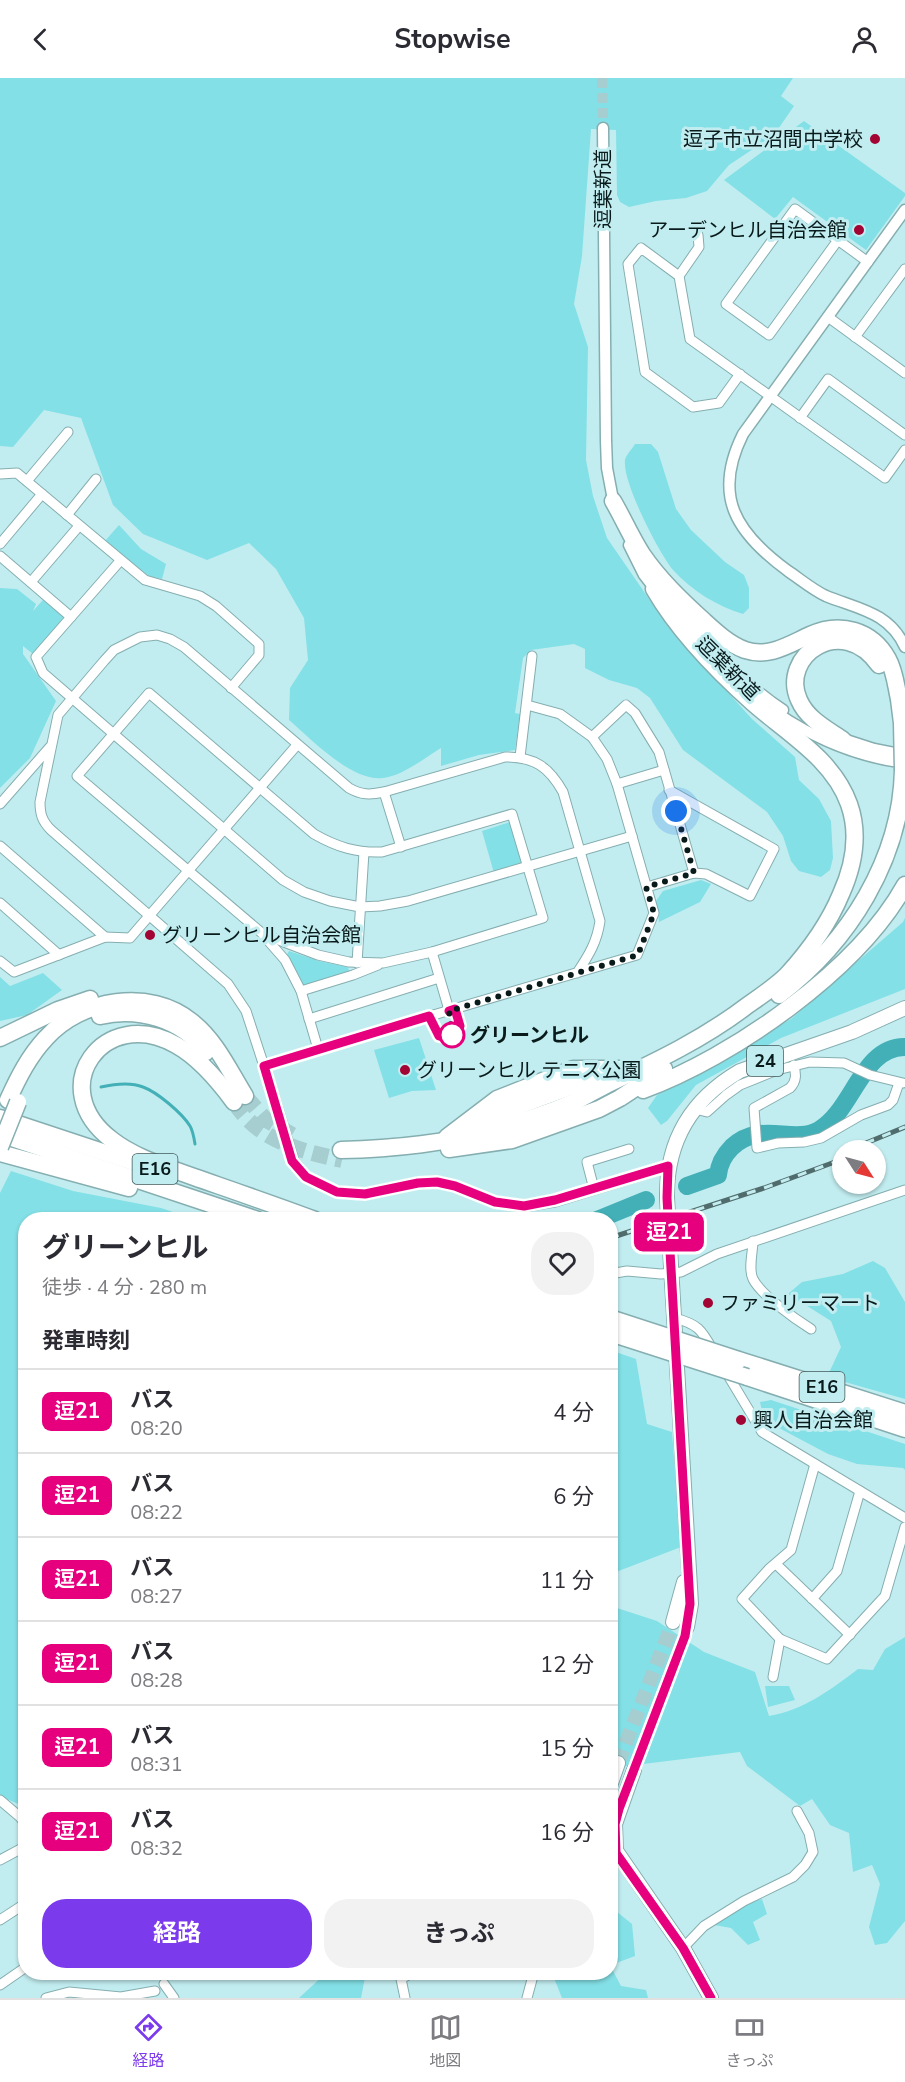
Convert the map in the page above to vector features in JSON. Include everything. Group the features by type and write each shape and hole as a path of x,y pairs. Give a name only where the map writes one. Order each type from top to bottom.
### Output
{"highway":[{"path":"613,501 642,554 662,579 729,642 742,649 760,653 776,651 824,630 851,629 871,639 888,658 894,675 894,699"},
{"path":"654,589 668,612 724,675 772,720 800,740 826,768 849,803 855,834 854,851 845,885 826,922 809,948 785,976"},
{"path":"636,1072 591,1079 462,1138 439,1150 405,1156 341,1155 462,1138 512,1140 599,1109 710,1042 798,980 834,943 865,899 885,857 899,806 902,723 894,699 879,665 866,649 843,640 820,643 811,650 797,672 796,692 803,708 818,723 843,740"},
{"path":"462,1138 545,1113 636,1072 680,1049 729,1019 785,976 825,940 846,913 861,888 882,838 902,764"},
{"path":"620,1098 689,1070 748,1036 786,1009 858,949 883,920 905,885"},
{"path":"0,1038 75,1004 115,993 151,997 173,1009 194,1023 218,1050 240,1099 223,1088 177,1045 162,1038 139,1033 120,1036 102,1045 89,1058 82,1077 82,1095 88,1114 101,1132 121,1147 153,1162 293,1212"},
{"path":"0,1147 21,1074 40,1045 54,1030 76,1015 100,1005 124,1001 173,1009"},
{"path":"0,1118 39,1064 63,1036 95,1018 121,1013 153,1016 183,1030 204,1049 218,1071 223,1088"},
{"path":"462,1138 477,1114 497,1099 544,1079 573,1069 599,1068 636,1072"},
{"name":"E16","path":"0,1118 286,1212"},
{"name":"E16","path":"0,1134 234,1212"},
{"path":"0,1153 222,1212"},
{"name":"E16","path":"618,1321 905,1413"},
{"name":"E16","path":"618,1336 905,1429"}],"main road":[{"name":"24","path":"687,1627 690,1604 688,1547 667,1198 668,1166 677,1138 707,1094 740,1071 852,1032 905,1008"},
{"name":"24","path":"673,1622 685,1580 688,1547"},
{"path":"618,1815 634,1770"},
{"path":"618,1853 683,1948 711,1998"}],"street":[{"name":"逗葉新道","path":"603,128 607,468 613,501 626,540 654,589 734,679 761,702 789,721 828,742 902,764"},
{"path":"838,240 768,335 726,304 795,209 838,240 868,262"},
{"path":"905,210 752,422 734,452 730,474 730,494 735,514 745,533 756,546 825,596 853,604 875,614 891,626 905,647"},
{"path":"679,276 699,247 698,235"},
{"path":"740,375 719,403 693,407 645,372 628,264 641,248 679,276 690,339 885,478 905,450"},
{"path":"855,337 905,269"},
{"path":"828,317 902,371 905,360"},
{"path":"800,418 828,379 905,435"},
{"path":"27,481 68,432"},
{"path":"0,474 17,473 145,580 208,601 259,644 259,655 231,688"},
{"path":"67,515 96,479"},
{"path":"0,544 42,494"},
{"name":"逗葉新道","path":"613,501 629,537 651,575 718,654 762,696 811,726 843,740 874,749 902,764"},
{"path":"31,582 79,526"},
{"path":"0,556 71,617"},
{"path":"120,561 36,657 43,673 283,880 304,892 330,901 360,907 408,901 632,836"},
{"path":"578,973 592,952 600,921 563,792 546,769 533,761 520,757 505,757 384,792 369,795 358,793 297,745 184,646 156,635 140,637 114,650 58,715 40,802 40,813 44,822 220,976 238,996 252,1028 292,1161 306,1177 327,1188 345,1193 365,1194 418,1183 437,1182 455,1186 495,1202 524,1206 546,1203 668,1166"},
{"path":"520,757 532,656"},
{"path":"301,991 383,963 432,952 543,918 512,814 382,852 346,849 314,834 149,693 77,776 262,934 285,960 301,991 318,1049"},
{"path":"264,1066 638,955 654,913 617,784 607,759 592,737 560,714 527,705"},
{"path":"592,737 626,705 635,713 659,752 694,873"},
{"path":"0,804 52,745"},
{"path":"0,961 14,972 105,937 130,938 297,745"},
{"path":"617,784 664,770"},
{"path":"646,887 694,873 706,874 750,896 774,849 669,790"},
{"path":"384,792 401,847"},
{"path":"0,846 105,937"},
{"path":"357,963 364,852"},
{"path":"0,903 59,955"},
{"path":"262,934 318,955 357,963 383,963"},
{"path":"432,952 449,1011"},
{"path":"309,1019 440,978"},
{"path":"695,1109 708,1112 740,1085 794,1065 827,1061 844,1063 866,1073 902,1083 888,1105 861,1115 821,1138 813,1141 769,1144 757,1148 754,1108 794,1084 796,1076 794,1065"},
{"path":"594,1189 587,1162 629,1149"},
{"path":"618,1273 672,1270 681,1272 717,1254 905,1190"},
{"path":"753,1241 751,1271 753,1279 772,1300 811,1329"},
{"path":"674,1318 690,1323 703,1332 759,1428 905,1518"},
{"path":"815,1464 791,1550 769,1569 742,1599 780,1639 827,1659 885,1596 905,1527"},
{"path":"812,1599 837,1571 860,1491"},
{"path":"776,1564 850,1635"},
{"path":"773,1677 780,1639"},
{"path":"0,1800 18,1815"},
{"path":"683,1948 704,1926 744,1901 793,1877 805,1865 813,1852 809,1833 797,1811"},
{"path":"0,1860 18,1850"},
{"path":"0,1920 18,1908"},
{"path":"0,1985 18,1973"},
{"path":"401,1980 405,1998"},
{"path":"527,1998 532,1980"},
{"path":"164,1984 174,1998"},
{"path":"46,1998 69,1992 121,1997 154,1991"}],"shaded area":[{"path":"0,78 793,78 781,96 794,106 774,135 729,165 707,191 686,198 629,207 620,202 617,195 616,130 591,129 582,256 574,304 588,347 586,460 593,496 607,538 667,625 752,719 795,757 799,780 819,799 831,821 833,858 830,870 821,877 799,871 791,861 783,836 767,812 683,750 650,698 637,688 609,680 585,668 585,649 574,644 531,650 523,658 515,713 520,714 515,750 479,755 441,766 441,748 413,766 390,777 371,777 358,773 333,758 289,720 290,688 308,660 304,618 276,569 249,543 207,560 143,534 113,505 81,418 44,410 13,447 0,446"},
{"path":"804,121 905,193 866,250 793,197 775,219 724,180"},
{"path":"635,444 651,444 658,452 676,509 691,530 725,562 744,575 749,588 749,608 743,614 714,602 697,591 680,578 667,561 651,534 629,484 625,460"},
{"path":"119,525 141,549 166,564 162,579 149,576 105,541"},
{"path":"0,588 17,589 36,604 33,611 43,600 64,617 33,654 23,646 23,654 56,701 30,758 0,788"},
{"path":"510,822 522,865 494,873 482,831"},
{"path":"701,880 711,884 700,902 659,922 656,901 663,891"},
{"path":"905,918 905,989 781,1038 696,1085 667,1121 661,1125 648,1108 657,1095 791,1019"},
{"path":"289,951 348,967 349,971 304,987 286,956"},
{"path":"43,973 62,990 27,1015 0,1021 0,977 10,986"},
{"name":"グリーンヒル テニス公園","path":"419,1038 436,1090 412,1091 389,1098 374,1050"},
{"path":"11,1171 73,1191 173,1212 18,1212 18,1804 0,1796 0,1193"},
{"path":"873,1261 885,1268 905,1302 905,1399 827,1377 841,1347 831,1321 788,1294 802,1282 843,1274"},
{"path":"618,1353 636,1359 647,1424 672,1432 681,1547 618,1571"},
{"path":"771,1400 905,1444 905,1470 857,1464 828,1454 764,1420 760,1402"},
{"path":"618,1608 657,1621 704,1652 755,1672 769,1716 805,1704 858,1669 873,1670 885,1649 905,1637 905,1921 887,1943 875,1945 869,1927 880,1884 872,1865 853,1872 849,1833 830,1825 812,1799 800,1806 747,1766 740,1752 618,1767"},
{"path":"765,1686 789,1686 795,1700 768,1707"},
{"path":"762,1899 767,1914 753,1922 760,1940 748,1945 731,1928 714,1925 748,1903"},
{"path":"618,1913 632,1924 635,1956 618,1962"},
{"path":"318,1980 364,1980 361,1998 299,1998"},
{"path":"555,1980 618,1980 621,1986 646,1990 648,1998 562,1998"}],"waterway":[{"path":"687,1186 718,1175 727,1153 743,1139 766,1134 809,1134 819,1130 841,1109 878,1057 890,1050 905,1047"},
{"path":"101,1087 133,1084 155,1093 175,1109 190,1126 195,1144"},
{"path":"617,1212 646,1200"}],"tunnel":[{"path":"602,78 603,128"},
{"path":"245,1096 265,1119 292,1135"},
{"path":"234,1102 244,1115 268,1135 296,1148 342,1160"},
{"path":"618,1763 673,1622"},
{"path":"634,1770 687,1627"}],"railway":[{"path":"873,1140 905,1127"},
{"path":"618,1235 764,1188 832,1163"}],"bus line":[{"name":"逗21","path":"449,1011 455,1009 460,1026 455,1034 439,1036 429,1016 264,1066 292,1161 306,1177 337,1192 365,1194 418,1183 437,1182 455,1186 506,1205 537,1205 668,1166 667,1198 690,1604 685,1636 618,1813"},
{"name":"逗21","path":"618,1856 683,1948 711,1998"}],"place":[{"name":"逗子市立沼間中学校","path":"875,139"},
{"name":"アーデンヒル自治会館","path":"859,230"},
{"name":"グリーンヒル自治会館","path":"150,935"},
{"name":"グリーンヒル","path":"452,1035"},
{"name":"グリーンヒル テニス公園","path":"405,1070"},
{"name":"ファミリーマート","path":"708,1303"},
{"name":"興人自治会館","path":"741,1420"}],"route":[{"path":"452,1035 449,1011 638,955 654,913 646,887 694,873 676,811"}]}
